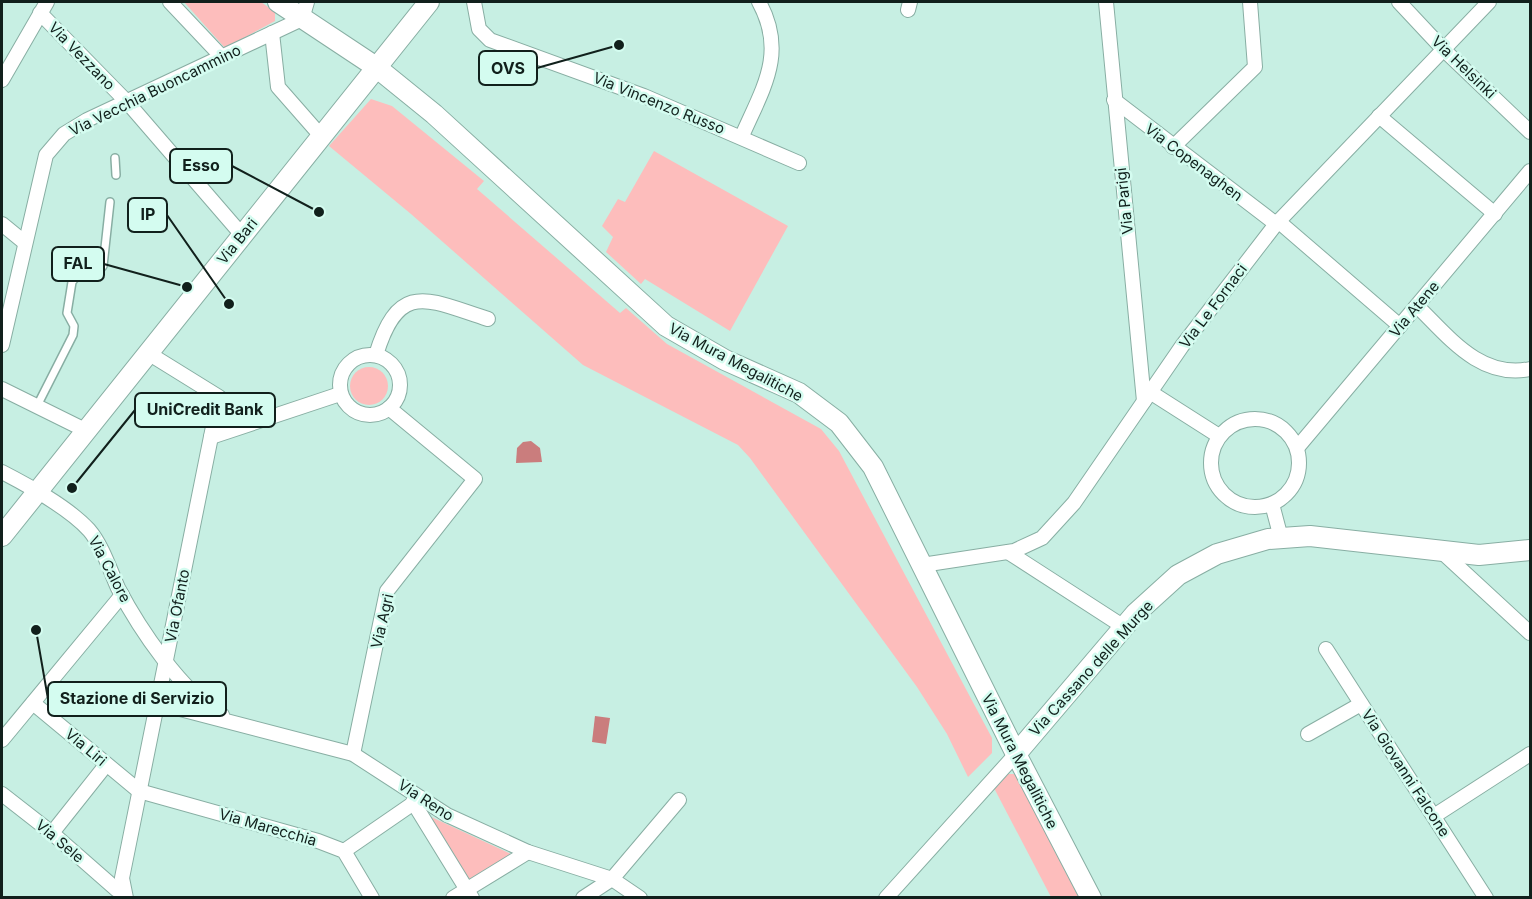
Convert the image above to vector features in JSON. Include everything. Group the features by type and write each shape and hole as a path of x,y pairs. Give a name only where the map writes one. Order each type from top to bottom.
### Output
{"street":[{"path":"170,2 222,57"},
{"name":"Via Mura Megalitiche","path":"278,2 305,10 434,114 666,326 725,360 799,393 839,423 873,467 1016,754 1091,897"},
{"name":"Via Bari","path":"2,536 429,2"},
{"name":"Via Vincenzo Russo","path":"474,2 479,29 490,40 623,87 742,136 799,163"},
{"path":"742,136 766,80 774,45 766,15 759,2"},
{"name":"Via Parigi","path":"1106,2 1114,100 1147,396"},
{"path":"1173,147 1255,67 1250,2"},
{"name":"Via Helsinki","path":"1399,2 1443,49 1530,132"},
{"name":"Via Le Fornaci","path":"922,565 1008,552 1035,543 1074,503 1182,346 1277,223 1489,2"},
{"path":"2,80 44,7"},
{"name":"Via Vezzano","path":"44,7 242,235"},
{"name":"Via Vecchia Buoncammino","path":"2,345 4,322 46,155 64,134 91,125 128,103 272,33 305,10"},
{"path":"272,33 278,87 321,136"},
{"name":"Via Copenaghen","path":"1114,100 1173,147 1277,223 1400,326"},
{"path":"1379,116 1495,214"},
{"name":"Via Atene","path":"1297,448 1530,171"},
{"path":"2,224 24,242"},
{"path":"376,355 390,320 408,303 428,300 488,319"},
{"path":"1417,306 1470,357 1484,365 1510,370 1530,369"},
{"name":"Via Ofanto","path":"119,891 219,400 217,394 148,353"},
{"path":"376,355 393,365 400,382 396,401 382,413 363,415 347,406 340,394 339,380 349,363 357,357 376,355"},
{"path":"2,389 85,430"},
{"path":"211,437 340,394"},
{"path":"1147,396 1219,436"},
{"name":"Via Agri","path":"353,754 387,591 475,479 389,408"},
{"path":"1257,418 1272,421 1285,429 1297,448 1300,470 1294,485 1285,496 1272,504 1257,508 1243,506 1230,500 1219,490 1213,477 1210,463 1219,436 1230,426 1243,420 1257,418"},
{"name":"Via Calore","path":"2,472 38,490 89,531 122,595 166,662"},
{"path":"1272,504 1281,538"},
{"name":"Via Cassano delle Murge","path":"886,897 1016,754 1124,627 1178,575 1217,554 1268,539 1281,538 1310,536 1479,555 1530,550"},
{"path":"1441,551 1530,633"},
{"path":"1008,552 1124,627"},
{"path":"2,740 122,595"},
{"name":"Via Giovanni Falcone","path":"1326,649 1486,897"},
{"name":"Via Reno","path":"166,662 208,708 239,725"},
{"name":"Via Liri","path":"33,703 139,791"},
{"name":"Via Reno","path":"157,703 353,754 417,800 528,852 612,879 639,897"},
{"path":"1308,735 1361,704"},
{"path":"1434,816 1530,754"},
{"path":"52,833 106,765"},
{"name":"Via Marecchia","path":"139,791 318,841 344,851"},
{"name":"Via Sele","path":"2,794 52,833 119,891"},
{"path":"372,897 344,851 417,800 469,893"},
{"path":"583,897 612,879 679,800"},
{"path":"453,897 469,893 528,852"}],"lane":[{"path":"115,158 116,175"},
{"path":"37,406 73,335 74,326 67,313 72,282 76,277 99,271 103,266 110,202"}],"shaded area":[{"path":"184,2 261,2 275,12 275,21 225,48"},
{"path":"371,99 392,106 484,181 477,189 620,313 626,308 667,344 821,429 839,451 992,738 992,753 968,777 947,734 917,687 750,458 738,445 583,365 411,214 329,146"},
{"path":"654,151 788,226 730,331 645,279 641,284 606,252 613,237 602,226 618,199 625,202"},
{"path":"369,367 383,372 388,386 383,400 369,405 355,400 350,386 355,372"},
{"path":"531,441 540,448 542,462 516,463 517,448 523,442"},
{"path":"595,716 610,718 606,744 592,742"},
{"path":"1007,774 1020,777 1081,897 1051,897 994,788"},
{"path":"427,815 511,854 468,880"}],"place":[{"name":"OVS","path":"619,45"},
{"name":"Esso","path":"319,212"},
{"name":"FAL","path":"187,287"},
{"name":"IP","path":"229,304"},
{"name":"UniCredit Bank","path":"72,488"},
{"name":"Stazione di Servizio","path":"36,630"}]}
